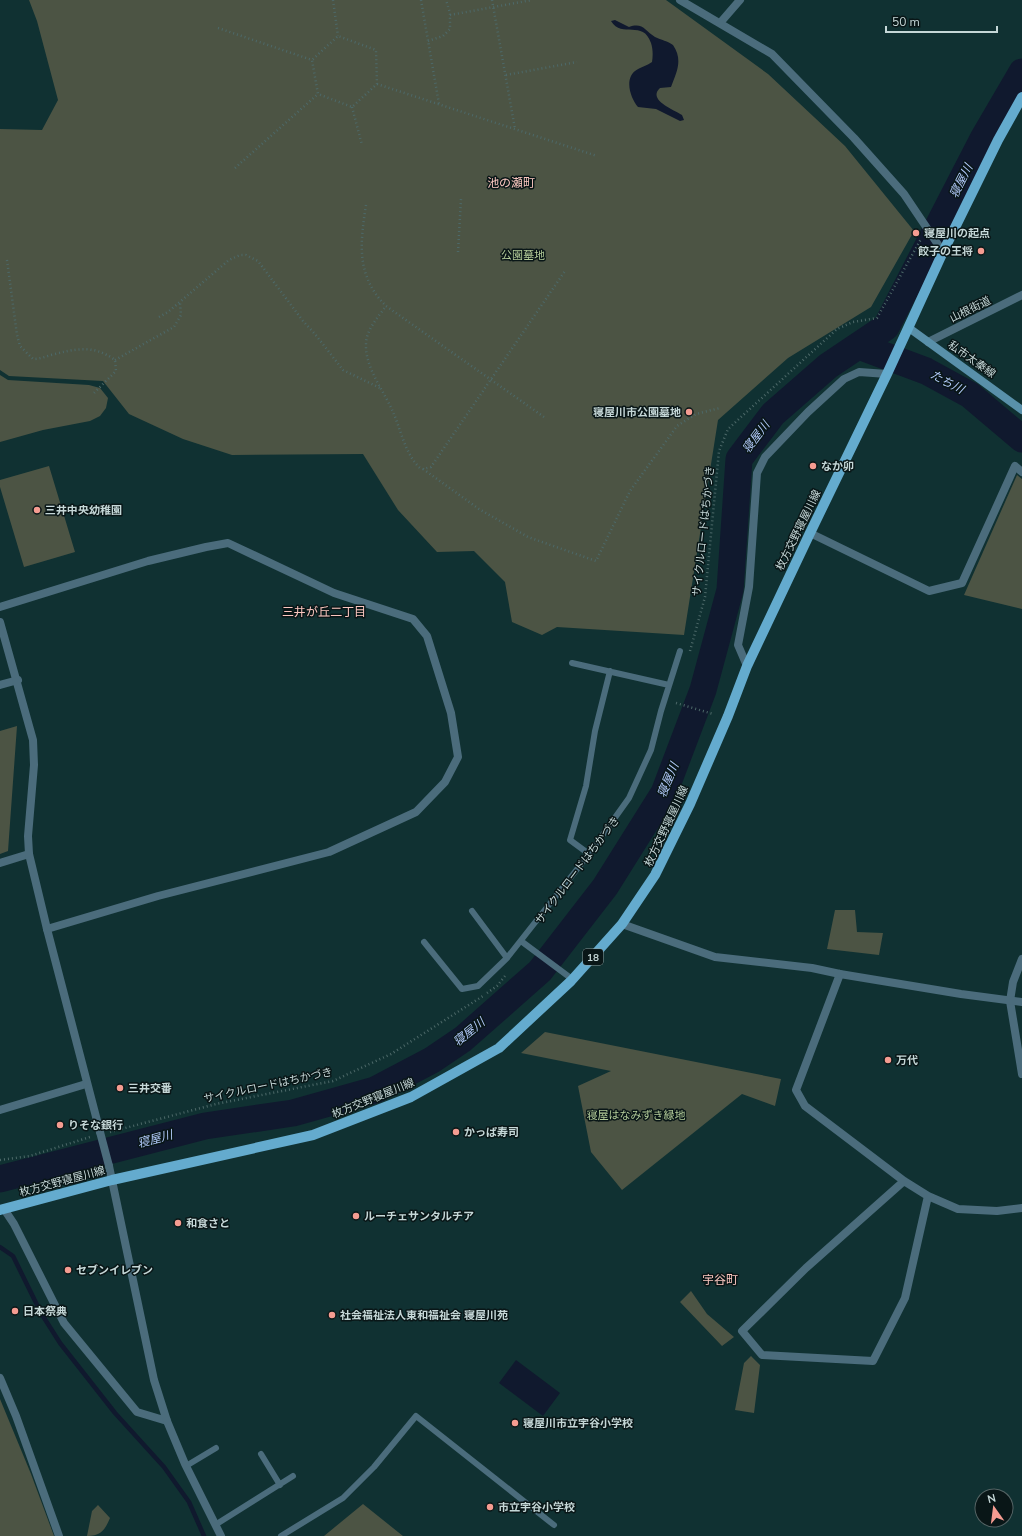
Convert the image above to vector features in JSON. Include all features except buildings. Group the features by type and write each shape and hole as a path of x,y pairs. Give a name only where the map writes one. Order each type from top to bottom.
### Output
{"main road":[{"name":"枚方交野寝屋川線","path":"2,1209 112,1180 313,1135 411,1098 499,1048 572,979 622,924 655,875 714,750 747,666 909,328 943,252 998,140 1022,97"},
{"name":"私市太秦線","path":"909,328 1022,410"}],"street":[{"path":"680,0 772,54 854,138 904,194 943,252"},
{"path":"720,23 740,0"},
{"name":"山根街道","path":"928,342 1022,296"},
{"path":"747,666 738,646 749,587 757,473 765,457 808,412 844,379 859,372 888,372"},
{"path":"810,533 928,591 962,583 1014,466 1022,472"},
{"path":"0,607 148,561 206,547 228,544 334,593 412,619 427,636 451,713 458,757 445,782 416,812 329,852 158,896 47,929"},
{"path":"0,622 18,680 33,740 34,765 28,836 29,854 97,1134 109,1166 154,1380 186,1466 221,1536"},
{"path":"0,685 18,680"},
{"path":"0,863 29,854"},
{"path":"622,924 716,956 812,968 840,974 1022,1002"},
{"path":"1022,959 1013,982 1010,1001 1022,1074"},
{"path":"840,974 796,1090 805,1106 904,1181 928,1196 958,1209 997,1211 1022,1208"},
{"path":"0,1110 86,1084"},
{"path":"904,1181 806,1268 742,1331 762,1355 873,1361 905,1298 928,1196"},
{"path":"2,1209 14,1224 64,1323 137,1412 168,1421"},
{"path":"0,1378 16,1416 59,1536"}],"lane":[{"path":"424,942 462,989 478,986 507,958 589,854 629,798 651,750 680,651"},
{"path":"572,663 669,685"},
{"path":"589,854 570,840 586,786 595,731 610,671"},
{"path":"472,911 507,958"},
{"path":"521,941 572,979"},
{"path":"281,1536 343,1498 374,1467 416,1416 554,1525"},
{"path":"186,1466 216,1448"},
{"path":"260,1454 280,1485"},
{"path":"215,1525 294,1476"}],"path":[{"path":"333,0 338,36"},
{"path":"421,0 439,104"},
{"path":"428,41 443,36 450,30 450,15 446,0"},
{"path":"492,0 515,129"},
{"path":"450,15 532,0"},
{"path":"218,28 312,60"},
{"path":"312,60 338,36"},
{"path":"338,36 376,50 378,84"},
{"path":"312,60 318,94"},
{"path":"506,75 577,62"},
{"path":"378,84 597,156"},
{"path":"352,107 378,84"},
{"path":"318,94 352,107"},
{"path":"235,168 318,94"},
{"path":"352,107 362,145"},
{"path":"458,252 461,199"},
{"path":"366,205 360,247 370,286 377,297 386,306 544,418"},
{"name":"サイクルロードはちかづき","path":"688,658 705,597 719,451 728,429 837,329 853,322 877,318 927,228"},
{"path":"159,317 180,302 229,260 240,255 252,257 258,261 303,321 343,370 380,388"},
{"path":"7,260 17,335 20,346 26,354 33,359 37,359 82,348 95,350 115,360"},
{"path":"423,469 431,466 492,380 565,271"},
{"path":"115,360 174,327 181,315 180,302"},
{"path":"386,306 376,320 366,344 372,369 380,388 393,411 408,450 416,464 479,510 528,537 596,561 630,491 677,426 696,414 720,408"},
{"path":"94,393 116,371 115,360"},
{"path":"673,710 678,696"},
{"path":"676,703 713,714"},
{"name":"サイクルロードはちかづき","path":"109,1132 216,1104 288,1091 344,1076 391,1054 468,1007 497,986 506,975"},
{"path":"0,1160 30,1156 97,1134"}],"green space":[{"name":"公園墓地","path":"29,0 666,0 768,74 845,146 914,231 871,307 788,358 718,420 684,635 557,627 542,635 512,622 505,582 474,551 437,552 398,510 363,454 232,455 183,439 129,414 103,381 9,376 0,370 0,129 42,130 58,100 37,21"},
{"path":"0,375 8,380 89,385 100,388 108,398 106,408 100,416 90,421 43,430 0,442"},
{"path":"49,466 75,552 24,567 0,487 0,480"},
{"path":"1017,475 1022,479 1022,609 964,595"},
{"path":"17,726 8,851 0,854 0,731"},
{"path":"835,910 855,910 857,932 883,933 879,955 827,949"},
{"name":"寝屋はなみずき緑地","path":"545,1032 781,1079 775,1106 742,1094 622,1190 591,1152 578,1086 611,1071 521,1053"},
{"path":"691,1291 707,1314 734,1337 722,1346 680,1302"},
{"path":"751,1356 760,1365 754,1413 735,1410 744,1363"},
{"path":"0,1399 31,1474 54,1536 0,1536"},
{"path":"363,1504 403,1536 324,1536"},
{"path":"98,1505 110,1518 102,1532 96,1535 87,1536 92,1511"}],"water":[{"path":"615,20 629,27 641,26 655,37 673,45 678,56 677,71 671,87 660,88 657,92 657,97 663,104 682,115 684,120 680,121 656,109 638,107 635,104 629,84 630,79 635,71 652,62 652,45 643,32 638,30 621,29 611,21"},
{"path":"516,1360 560,1393 543,1416 499,1383"}],"waterway":[{"name":"寝屋川","path":"0,1179 205,1126 293,1113 375,1090 432,1060 463,1039 540,971 605,887 664,793 703,690 730,590 739,459 773,414 828,366 886,327 984,137 1022,72"},
{"name":"たち川","path":"859,346 926,371 970,395 1022,439"},
{"path":"0,1247 13,1256 41,1313 60,1343 115,1413 164,1467 189,1502 204,1536"}],"place":[{"name":"寝屋川の起点","path":"916,233"},
{"name":"餃子の王将","path":"981,251"},
{"name":"寝屋川市公園墓地","path":"689,412"},
{"name":"なか卯","path":"813,466"},
{"name":"三井中央幼稚園","path":"37,510"},
{"name":"万代","path":"888,1060"},
{"name":"三井交番","path":"120,1088"},
{"name":"りそな銀行","path":"60,1125"},
{"name":"かっぱ寿司","path":"456,1132"},
{"name":"ルーチェサンタルチア","path":"356,1216"},
{"name":"和食さと","path":"178,1223"},
{"name":"セブンイレブン","path":"68,1270"},
{"name":"日本祭典","path":"15,1311"},
{"name":"社会福祉法人東和福祉会 寝屋川苑","path":"332,1315"},
{"name":"寝屋川市立宇谷小学校","path":"515,1423"},
{"name":"市立宇谷小学校","path":"490,1507"}],"district":[{"name":"池の瀬町","path":"511,183"},
{"name":"三井が丘二丁目","path":"324,612"},
{"name":"宇谷町","path":"720,1280"}]}
